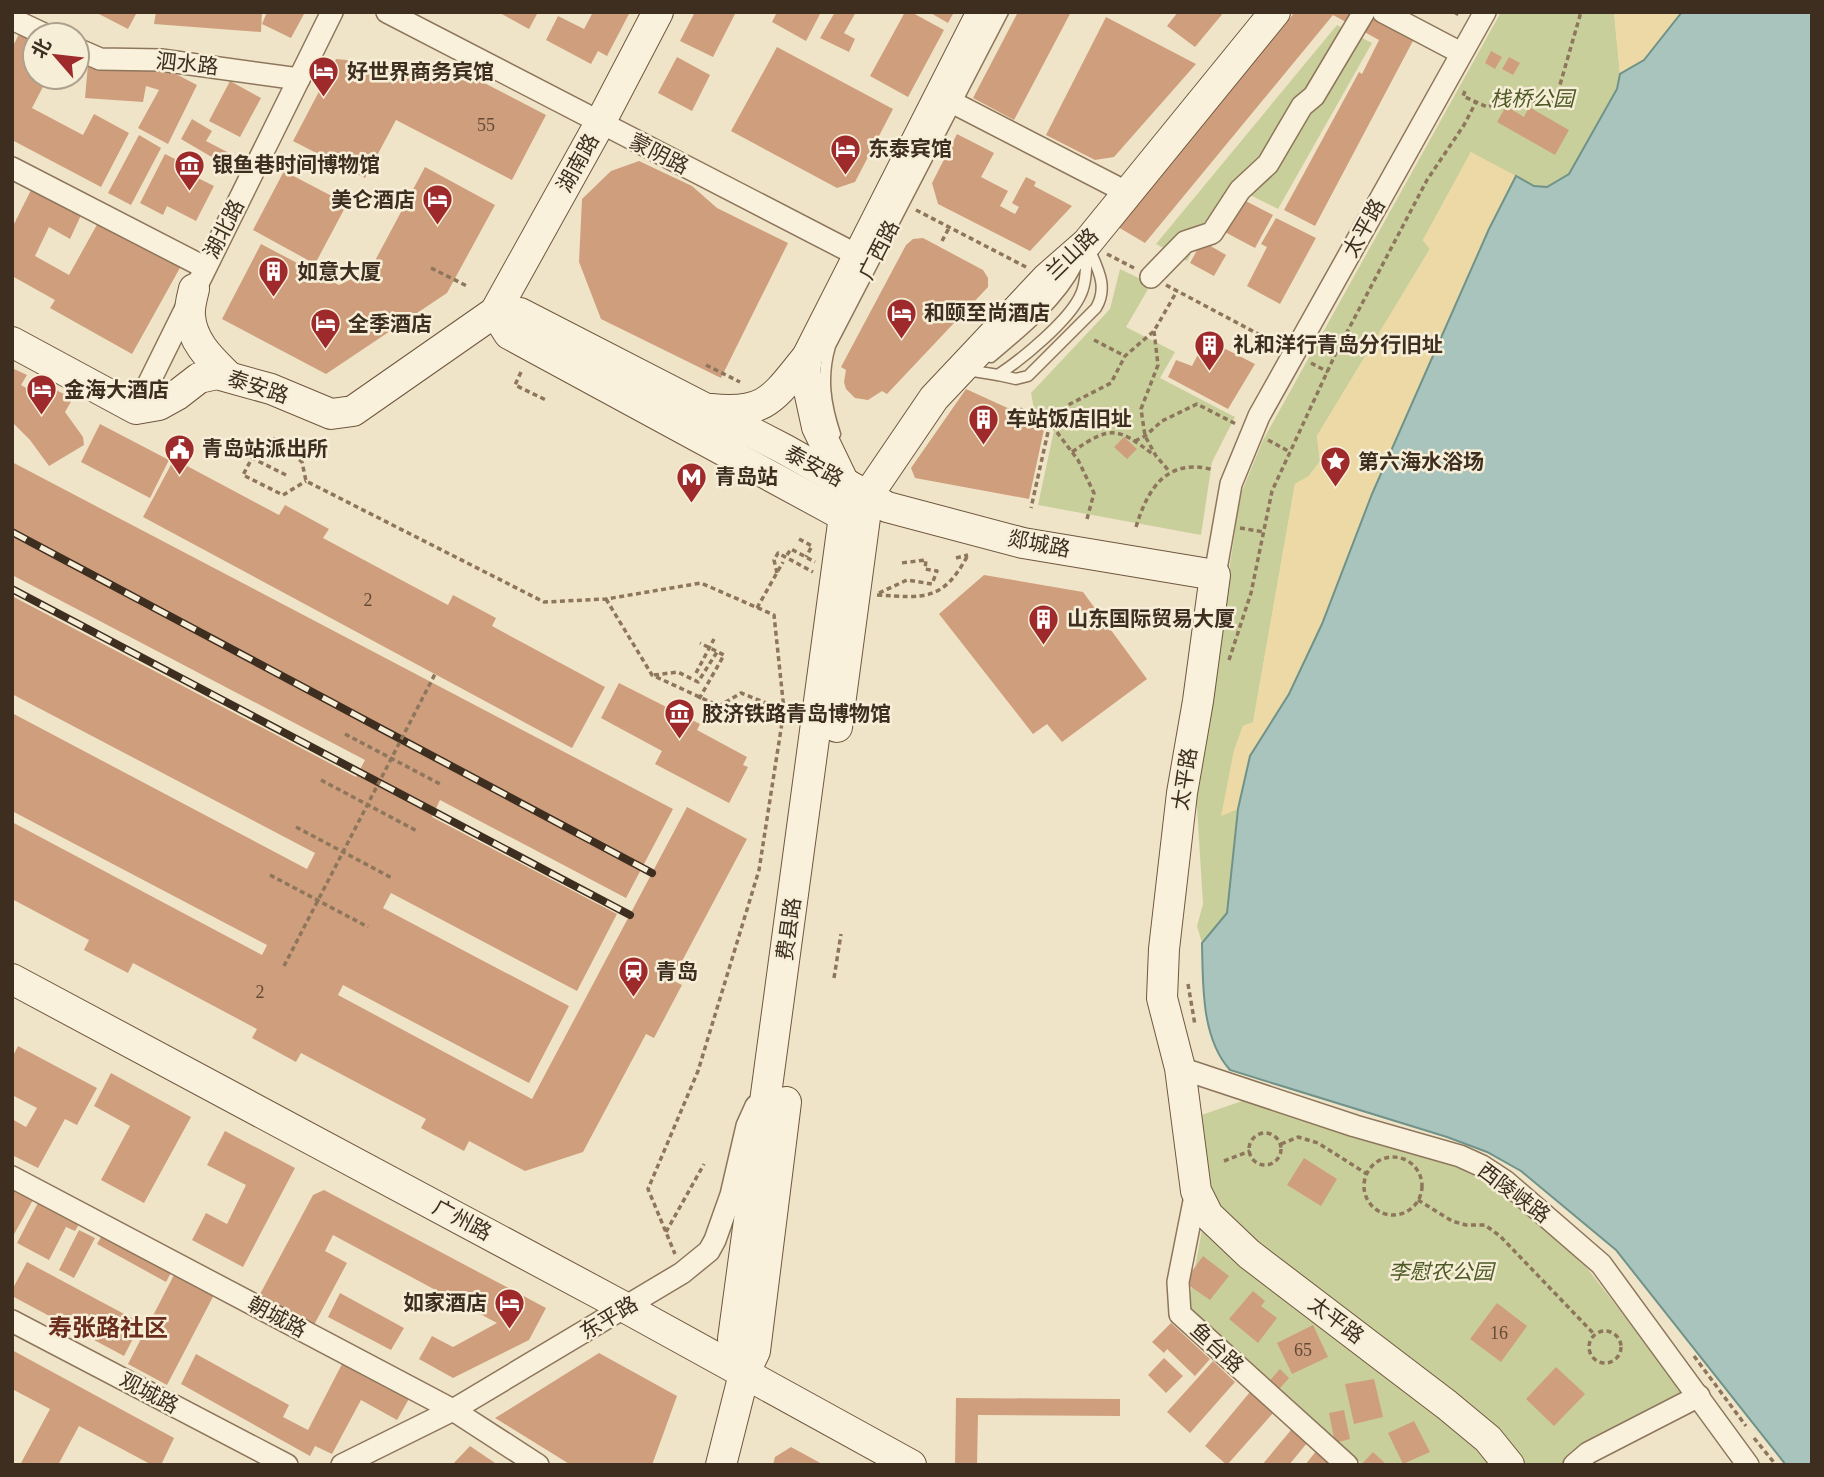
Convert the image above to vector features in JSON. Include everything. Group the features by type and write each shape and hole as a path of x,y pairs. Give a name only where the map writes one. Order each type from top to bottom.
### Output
{"main road":[{"name":"湖南路","path":"495,312 600,124 658,12"},
{"name":"广西路","path":"703,408 737,412 759,406 778,392 807,357 857,256 948,100 982,12"},
{"name":"兰山路","path":"856,483 934,398 967,370 1047,278 1087,243 1275,12"},
{"path":"199,278 189,315 196,340 209,358 228,376"},
{"name":"泰安路","path":"495,312 509,334 844,516"},
{"name":"泰安路","path":"140,400 159,405 199,378 217,374 271,389 331,414 353,411 495,312 520,313 703,408 856,483"},
{"path":"12,320 140,400"},
{"path":"12,342 140,400"},
{"path":"807,357 805,372 817,427 856,483 844,516"},
{"name":"郯城路","path":"856,483 887,507 1023,543 1215,575"},
{"name":"费县路","path":"721,1465 744,1374 755,1351 856,483"},
{"name":"费县路","path":"744,1374 733,1339 844,516"},
{"name":"太平路","path":"1215,575 1182,793 1164,949 1162,998 1180,1068 1196,1191 1208,1215 1249,1254 1437,1397 1488,1439 1509,1465"},
{"name":"广州路","path":"12,979 626,1308 911,1465"}],"street":[{"name":"湖北路","path":"140,400 332,12"},
{"name":"蒙阴路","path":"387,12 857,256"},
{"path":"1151,277 1185,242 1212,233 1240,190 1268,164 1302,106 1314,96 1364,12"},
{"path":"1383,12 1461,53"},
{"name":"太平路","path":"1215,575 1231,484 1259,416 1485,12"},
{"name":"泗水路","path":"91,55 100,59 161,60 299,79"},
{"path":"948,100 1128,193"},
{"path":"12,168 199,278"},
{"name":"西陵峡路","path":"1180,1068 1354,1125 1460,1156 1505,1181 1601,1264 1748,1465"},
{"name":"东平路","path":"342,1465 453,1410 626,1308 682,1273 709,1251 731,1195 747,1126 769,1077"},
{"name":"朝城路","path":"12,1177 453,1410 538,1465"},
{"name":"鱼台路","path":"1196,1191 1178,1282 1180,1314 1347,1465"},
{"name":"观城路","path":"12,1321 287,1465"},
{"path":"1574,1465 1588,1454 1699,1396"}],"lane":[{"name":"广西路","path":"840,443 834,432 824,394 824,366 830,346 948,100 1003,12"},
{"path":"998,375 1015,364 1073,308 1082,291 1087,243"},
{"path":"967,370 1016,379 1028,376 1096,308 1103,296 1101,275 1087,243"},
{"path":"92,1022 125,1025"},
{"path":"280,1109 292,1116"},
{"path":"316,1128 436,1193 473,1226"}],"path":[{"path":"1454,12 1458,15 1460,12"},
{"path":"1462,96 1487,107 1507,101 1555,102 1581,12"},
{"path":"1228,662 1251,593 1272,491 1335,355 1427,180 1476,102"},
{"path":"911,208 1026,267"},
{"path":"942,241 949,228"},
{"path":"1087,243 1275,344"},
{"path":"431,268 468,287"},
{"path":"1031,508 1050,423 1070,404 1111,383 1125,356 1154,331 1177,291"},
{"path":"967,315 975,318"},
{"path":"1154,331 1158,365 1141,410 1145,436 1156,456 1170,472"},
{"path":"1094,340 1125,356"},
{"path":"706,365 740,382"},
{"path":"521,372 515,385 548,401"},
{"path":"1135,441 1162,421 1197,404 1233,423"},
{"path":"1020,409 1050,423 1072,452 1094,493 1087,519"},
{"path":"1072,452 1096,435 1114,433 1135,441 1156,456"},
{"path":"273,439 302,462 306,481"},
{"path":"1275,444 1290,452"},
{"path":"286,475 252,458 243,475 283,495 306,481"},
{"path":"1136,527 1152,487 1170,472 1198,466 1214,470"},
{"path":"306,481 544,602 606,599 701,583 774,615 784,710 759,870 698,1070 648,1189 675,1254"},
{"path":"1246,529 1264,532"},
{"path":"799,539 812,546 806,558"},
{"path":"777,573 774,560 778,553 813,572 817,563 791,549 788,555"},
{"path":"901,563 926,560 925,569 937,571 932,584 907,580 875,594 911,597 935,594 956,578 968,555 956,558"},
{"path":"757,608 783,562"},
{"path":"606,599 652,675 719,706 741,693 784,710"},
{"path":"696,673 714,639"},
{"path":"699,699 724,655 700,643"},
{"path":"652,675 678,672 698,682 718,652"},
{"path":"284,966 435,674"},
{"path":"345,734 440,784"},
{"path":"321,780 416,831"},
{"path":"296,827 392,878"},
{"path":"270,875 368,927"},
{"path":"834,978 841,934"},
{"path":"1185,972 1196,1033"},
{"path":"1270,1133 1281,1144 1278,1159 1269,1165 1259,1164 1251,1156 1251,1141 1259,1134 1270,1133"},
{"path":"1281,1144 1298,1137 1318,1143 1338,1153 1367,1174"},
{"path":"1224,1161 1250,1151"},
{"path":"1396,1157 1405,1159 1419,1171 1422,1179 1418,1200 1406,1212 1397,1215 1377,1210 1366,1194 1364,1184 1367,1174 1379,1160 1396,1157"},
{"path":"666,1232 704,1164"},
{"path":"1418,1200 1452,1221 1466,1225 1485,1225 1500,1236 1595,1335"},
{"path":"1610,1332 1618,1338 1621,1348 1617,1357 1609,1363 1594,1359 1590,1344 1595,1335 1610,1332"},
{"path":"1692,1353 1776,1465"}],"green space":[{"name":"栈桥公园","path":"1501,12 1614,12 1620,74 1617,89 1569,174 1552,185 1541,186 1521,180 1471,152 1423,240 1430,249 1317,436 1320,461 1309,476 1295,484 1253,723 1243,726 1234,751 1222,815 1238,809 1227,913 1202,943 1197,926 1203,904 1195,775 1214,674 1240,496 1263,440"},
{"path":"1337,25 1372,43 1278,209 1240,190 1200,236 1187,261 1156,244"},
{"path":"1120,269 1151,284 1126,327 1175,352 1160,378 1235,417 1212,462 1201,535 1038,505 1056,421 1034,409 1031,393 1110,309"},
{"name":"李慰农公园","path":"1248,1099 1289,1107 1453,1166 1497,1186 1587,1268 1690,1400 1574,1465 1363,1465 1188,1306 1203,1224 1187,1120"}],"sand":[{"path":"1614,12 1682,12 1644,60 1620,74"},
{"name":"第六海水浴场","path":"1471,152 1516,176 1489,229 1372,494 1322,624 1289,694 1250,756 1238,809 1221,816 1234,751 1243,726 1253,722 1295,484 1309,476 1320,461 1317,436 1430,249 1423,240"}],"water":[{"path":"1682,12 1812,12 1812,1465 1786,1465 1616,1250 1521,1171 1487,1152 1447,1137 1230,1070 1214,1042 1204,993 1202,943 1227,913 1238,809 1250,756 1289,694 1322,624 1372,494 1489,229 1516,176 1534,186 1547,187 1569,174 1617,89 1620,74 1644,60"}],"building":[{"path":"95,12 137,12 128,29"},
{"path":"156,12 262,12 261,32 154,24"},
{"path":"267,12 304,14 291,38 262,24"},
{"path":"498,12 538,12 529,29"},
{"path":"593,12 630,12 607,56 598,51 591,64 546,40 558,16 584,29"},
{"path":"695,12 736,12 713,57 680,41"},
{"path":"777,12 821,12 806,41 772,22"},
{"path":"835,12 856,12 844,33 855,39 849,52 820,38"},
{"path":"905,12 911,12 944,30 908,97 870,76"},
{"path":"929,12 954,12 948,23"},
{"path":"1018,12 1071,12 1014,120 973,98"},
{"path":"1178,12 1224,12 1195,47 1167,26"},
{"path":"1295,12 1365,12 1414,39 1315,226 1284,210 1379,40 1333,15 1145,243 1118,227"},
{"path":"1106,17 1196,64 1114,157 1095,160 1046,135"},
{"path":"21,33 21,91 41,91 32,108 83,135 94,114 129,133 101,187 12,140 12,48"},
{"path":"777,47 893,109 855,182 837,188 731,131"},
{"path":"1491,51 1502,57 1495,69 1485,63"},
{"path":"677,57 710,75 692,111 658,93"},
{"path":"1509,57 1520,63 1513,75 1502,69"},
{"path":"336,59 461,71 546,115 512,180 396,120 365,178 293,141"},
{"path":"91,64 151,68 174,73 197,85 168,144 138,128 159,90 146,86 143,102 85,98 86,91 91,91"},
{"path":"230,81 261,98 240,137 209,121"},
{"path":"1506,106 1524,117 1529,107 1569,130 1555,155 1497,122"},
{"path":"192,119 212,131 206,141 233,155 227,166 181,139"},
{"path":"957,134 994,153 981,177 1008,191 1000,206 1015,214 1019,207 1012,203 1026,177 1036,182 1034,186 1072,206 1030,251 938,204 932,183"},
{"path":"139,135 161,148 131,205 108,193"},
{"path":"165,154 195,169 192,175 214,186 196,221 167,206 163,215 140,203"},
{"path":"639,161 692,186 717,208 788,243 721,378 601,319 579,262 582,199 611,171"},
{"path":"425,167 495,205 447,293 326,374 222,319 261,244 339,285 370,270"},
{"path":"284,171 347,204 315,264 253,230"},
{"path":"33,186 82,213 70,239 49,227 35,256 69,275 99,221 181,266 132,354 50,308 55,300 12,276 12,228"},
{"path":"1238,197 1273,215 1255,248 1221,230"},
{"path":"1276,218 1316,238 1280,304 1247,286 1267,247 1261,244"},
{"path":"923,238 983,270 988,278 988,287 887,394 882,391 868,400 855,398 846,389 846,370 841,367 906,245 913,239"},
{"path":"1202,241 1226,255 1214,276 1190,263"},
{"name":"礼和洋行青岛分行旧址","path":"1206,339 1255,364 1228,409 1168,377 1176,360 1192,366"},
{"name":"金海大酒店","path":"12,368 27,375 21,385 35,393 40,383 73,398 65,412 83,437 84,445 49,466 30,440 12,422"},
{"name":"车站饭店旧址","path":"966,389 1045,425 1029,499 915,478 911,468"},
{"path":"100,424 169,460 150,498 81,462"},
{"path":"1124,437 1137,449 1127,459 1114,447"},
{"path":"174,459 279,515 285,505 329,529 323,538 448,605 453,595 496,618 492,626 605,687 572,748 143,517"},
{"path":"12,462 673,809 626,898 440,800 432,817 617,914 577,991 391,893 383,908 569,1006 529,1083 343,985 338,995 532,1099 687,807 747,839 672,980 682,985 654,1038 646,1034 583,1152 525,1171 469,1141 464,1151 421,1128 426,1119 301,1053 296,1062 252,1038 257,1029 133,963 128,973 84,950 89,940 12,899 12,822 262,955 267,945 12,811 12,713 307,869 315,853 12,694 12,596 356,777 365,760 12,575"},
{"name":"山东国际贸易大厦","path":"984,575 1083,592 1147,679 1062,742 1047,724 1033,734 939,614"},
{"name":"胶济铁路青岛博物馆","path":"619,683 700,724 697,730 747,757 743,765 748,767 729,803 655,764 662,751 601,718"},
{"path":"18,1046 97,1088 77,1125 65,1119 38,1168 12,1155 12,1119 26,1127 37,1108 12,1095 12,1058"},
{"path":"111,1073 191,1117 144,1203 101,1180 130,1126 94,1106"},
{"path":"225,1131 295,1168 243,1267 192,1240 206,1213 227,1224 246,1185 207,1165"},
{"path":"1304,1158 1337,1179 1321,1206 1287,1185"},
{"path":"12,1187 34,1198 12,1238"},
{"path":"324,1190 546,1308 529,1340 453,1378 419,1359 432,1336 453,1347 497,1323 333,1235 325,1251 347,1263 314,1325 259,1296 313,1195"},
{"path":"40,1199 81,1221 75,1231 66,1227 49,1260 17,1243"},
{"path":"79,1230 95,1238 74,1278 59,1270"},
{"path":"104,1232 173,1269 166,1282 97,1244"},
{"path":"1203,1256 1229,1276 1210,1300 1184,1282"},
{"path":"27,1262 141,1323 124,1356 12,1296 12,1290"},
{"path":"176,1271 215,1293 167,1385 128,1364"},
{"path":"1253,1291 1265,1301 1261,1306 1277,1318 1258,1343 1229,1319"},
{"path":"340,1293 404,1328 391,1350 328,1317"},
{"path":"1497,1303 1527,1326 1501,1362 1470,1339"},
{"path":"1171,1323 1210,1359 1195,1376 1167,1349 1164,1353 1152,1342"},
{"path":"1313,1325 1328,1357 1292,1374 1277,1343"},
{"path":"12,1350 174,1438 161,1465 152,1465 79,1426 58,1465 21,1463 50,1409 12,1389"},
{"path":"599,1353 677,1396 652,1465 571,1465 495,1418"},
{"path":"196,1354 289,1405 283,1417 308,1430 343,1362 410,1397 397,1420 361,1400 332,1454 315,1446 310,1456 181,1384"},
{"path":"1164,1358 1183,1376 1166,1393 1148,1375"},
{"path":"1213,1361 1235,1382 1190,1433 1167,1412"},
{"path":"1556,1367 1585,1394 1554,1426 1526,1399"},
{"path":"1280,1369 1289,1378 1275,1394 1265,1386"},
{"path":"1374,1379 1383,1417 1354,1424 1345,1384"},
{"path":"1250,1392 1274,1412 1227,1465 1205,1446"},
{"path":"956,1398 1120,1399 1120,1416 978,1415 977,1465 955,1465"},
{"path":"1344,1410 1350,1439 1335,1443 1329,1413"},
{"path":"1414,1421 1430,1452 1403,1464 1388,1433"},
{"path":"1291,1430 1307,1443 1289,1465 1262,1465"},
{"path":"470,1446 498,1465 452,1465"},
{"path":"791,1447 824,1465 773,1465 775,1457"},
{"path":"1317,1450 1331,1462 1328,1465 1305,1465"},
{"path":"1373,1452 1387,1465 1361,1465"}],"railway":[{"path":"12,532 652,873"},
{"path":"12,589 630,915"}],"place":[{"name":"好世界商务宾馆","path":"324,99"},
{"name":"东泰宾馆","path":"845,176"},
{"name":"银鱼巷时间博物馆","path":"189,192"},
{"name":"美仑酒店","path":"438,227"},
{"name":"如意大厦","path":"274,299"},
{"name":"和颐至尚酒店","path":"901,340"},
{"name":"全季酒店","path":"325,351"},
{"name":"礼和洋行青岛分行旧址","path":"1210,372"},
{"name":"金海大酒店","path":"41,417"},
{"name":"车站饭店旧址","path":"983,446"},
{"name":"青岛站派出所","path":"179,476"},
{"name":"第六海水浴场","path":"1335,489"},
{"name":"青岛站","path":"692,504"},
{"name":"山东国际贸易大厦","path":"1044,646"},
{"name":"胶济铁路青岛博物馆","path":"679,741"},
{"name":"青岛","path":"633,999"},
{"name":"如家酒店","path":"510,1330"}],"district":[{"name":"寿张路社区","path":"108,1328"}]}
